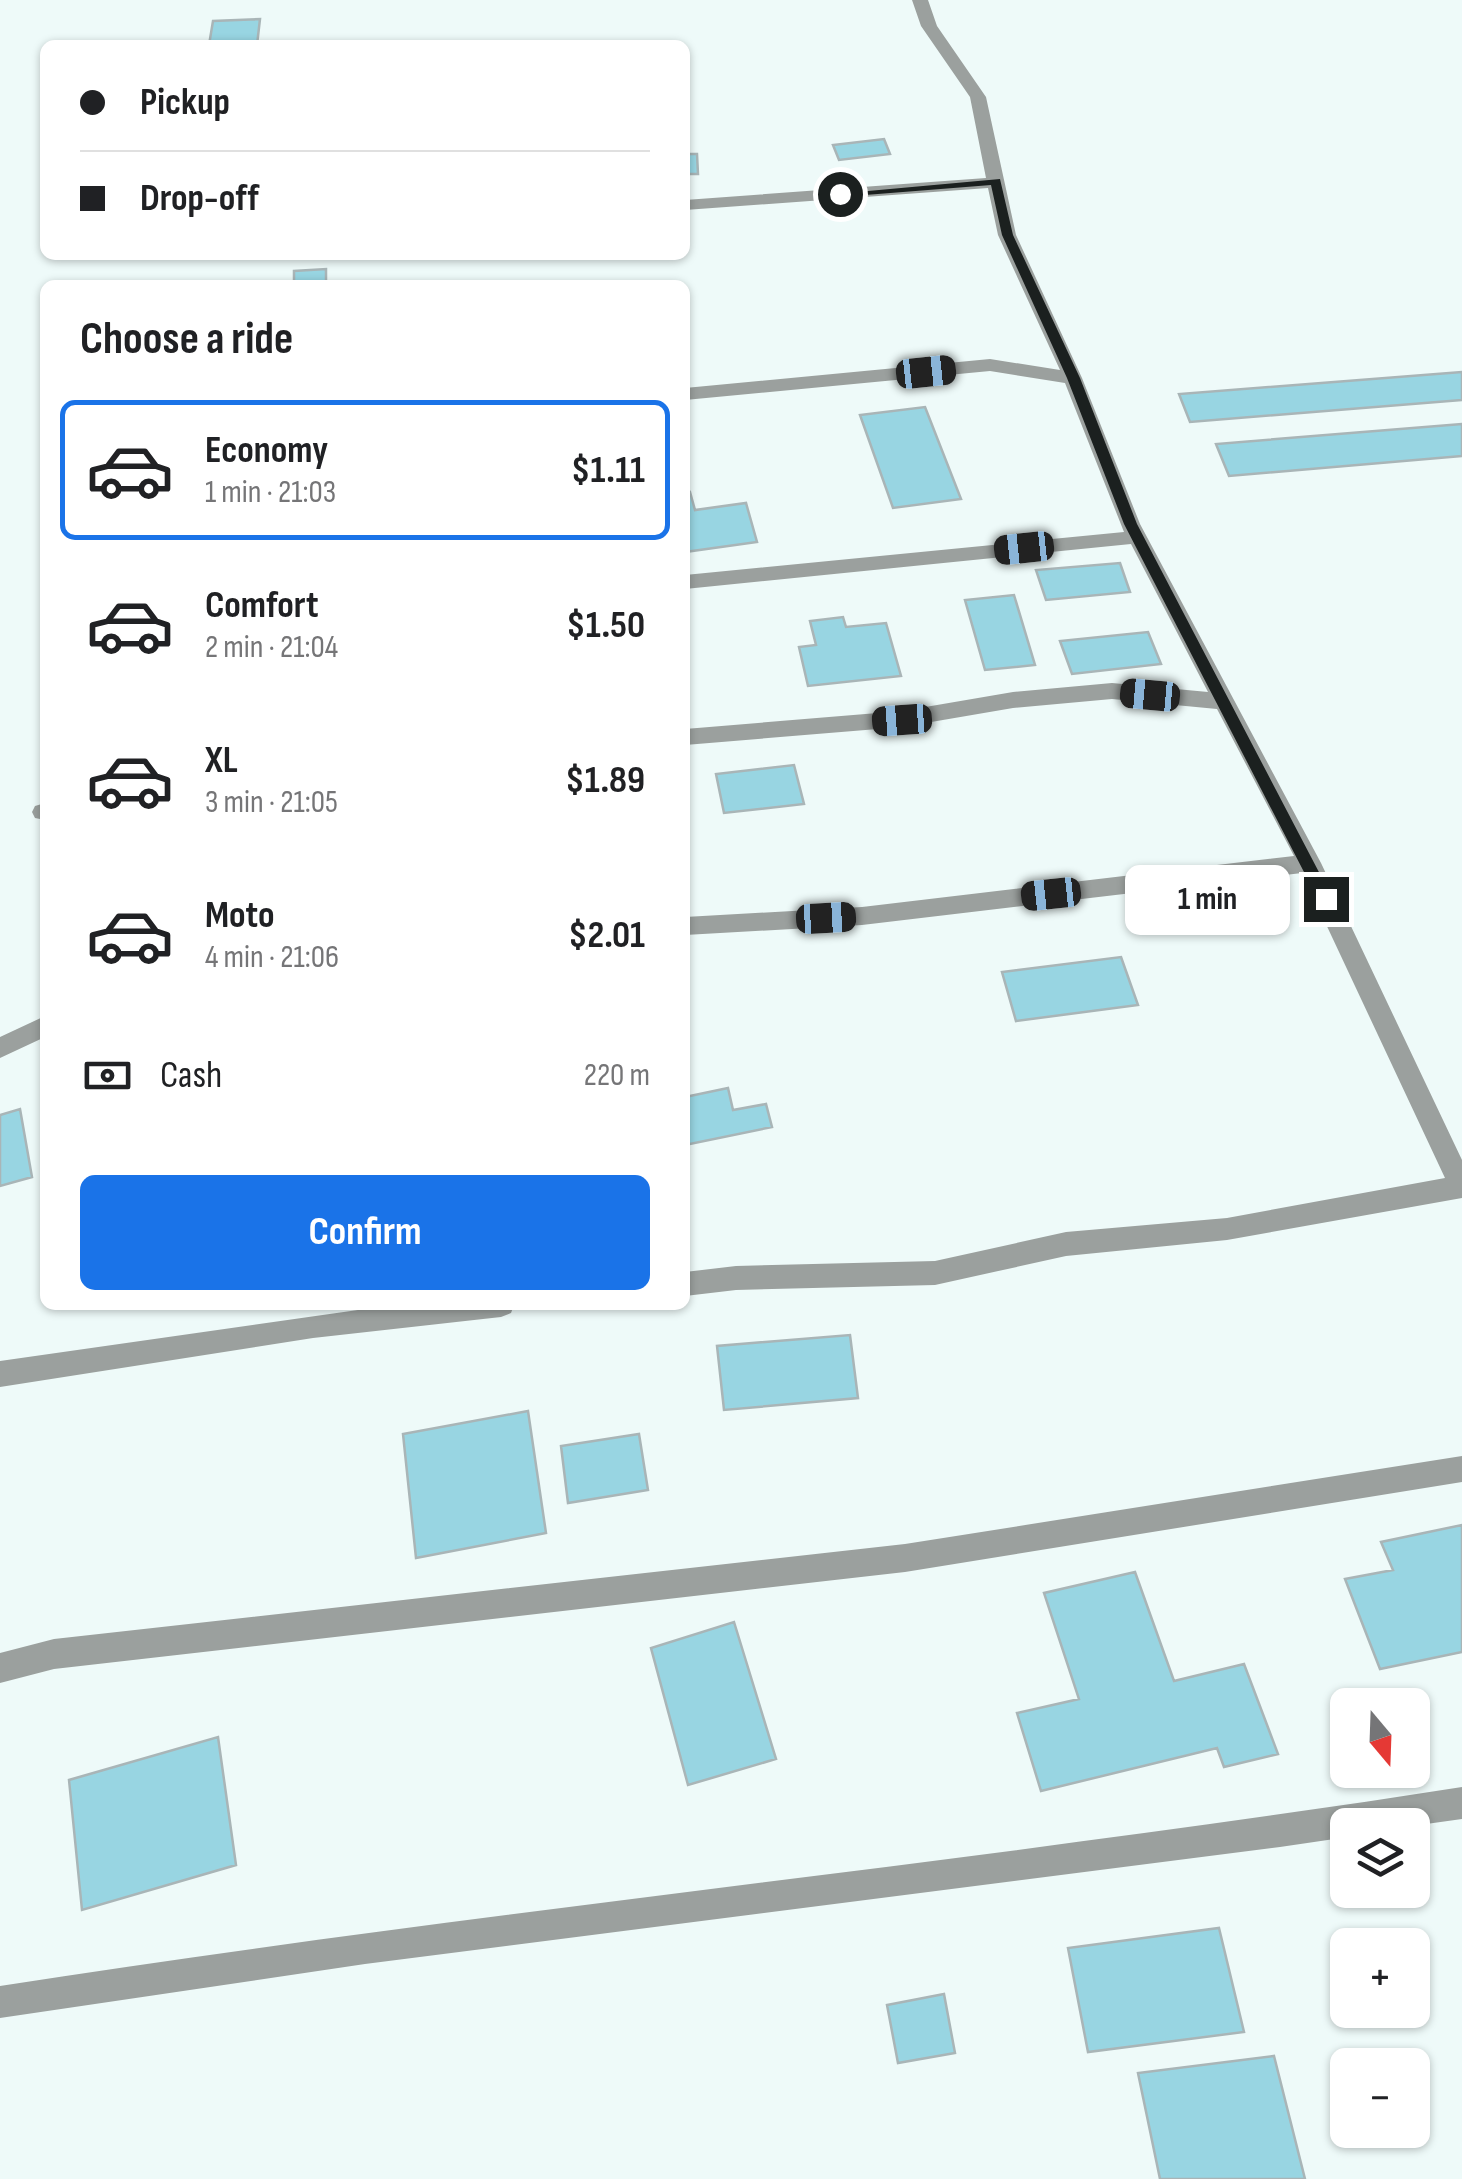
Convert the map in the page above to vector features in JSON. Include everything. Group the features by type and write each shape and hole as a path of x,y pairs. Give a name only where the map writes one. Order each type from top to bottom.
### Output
{"street":[{"path":"690,1283 736,1278 935,1273 1066,1244 1227,1229 1462,1186 1309,863 1138,537 1074,378 1007,235 978,97 929,26 920,0"},
{"path":"690,206 996,182"},
{"path":"690,394 990,366 1074,378"},
{"path":"690,582 1138,537"},
{"path":"690,737 902,720 1013,700 1112,691 1226,702"},
{"path":"690,926 862,916 1309,863"},
{"path":"0,1048 40,1028"},
{"path":"0,1374 313,1326 456,1310"},
{"path":"0,1668 54,1654 905,1558 1462,1469"},
{"path":"0,2002 553,1925 1264,1836 1462,1802"}],"building":[{"path":"260,19 258,40 210,40 213,21"},
{"path":"884,139 890,154 839,160 833,145"},
{"path":"690,154 697,154 698,174 690,174"},
{"path":"326,269 326,280 294,280 294,271"},
{"path":"1462,372 1462,400 1190,422 1179,394"},
{"path":"925,407 961,499 893,508 860,415"},
{"path":"1462,424 1462,456 1229,476 1216,444"},
{"path":"690,492 695,510 746,503 757,542 690,551"},
{"path":"1120,563 1130,592 1046,600 1036,570"},
{"path":"1014,595 1035,665 985,670 965,600"},
{"path":"843,617 846,627 886,623 901,676 808,686 799,647 816,645 810,621"},
{"path":"1148,632 1161,664 1072,674 1060,641"},
{"path":"794,765 804,804 724,813 716,774"},
{"path":"1121,957 1138,1005 1016,1021 1002,972"},
{"path":"728,1088 733,1110 766,1104 772,1127 690,1144 690,1096"},
{"path":"20,1109 32,1177 0,1186 0,1115"},
{"path":"850,1335 858,1398 724,1410 717,1346"},
{"path":"528,1411 546,1533 416,1558 403,1434"},
{"path":"639,1434 648,1490 568,1503 561,1446"},
{"path":"1462,1525 1462,1652 1380,1669 1345,1579 1393,1570 1381,1542"},
{"path":"1135,1572 1174,1681 1244,1664 1278,1754 1224,1767 1217,1748 1041,1791 1017,1713 1079,1699 1044,1593"},
{"path":"734,1622 776,1759 688,1785 651,1648"},
{"path":"218,1737 236,1865 82,1910 69,1780"},
{"path":"1219,1928 1244,2032 1088,2052 1068,1948"},
{"path":"944,1994 955,2053 898,2063 887,2005"},
{"path":"1274,2056 1305,2179 1160,2179 1138,2073"}],"route":[{"path":"840,194 996,182 1007,235 1074,378 1130,524 1326,899"}]}
